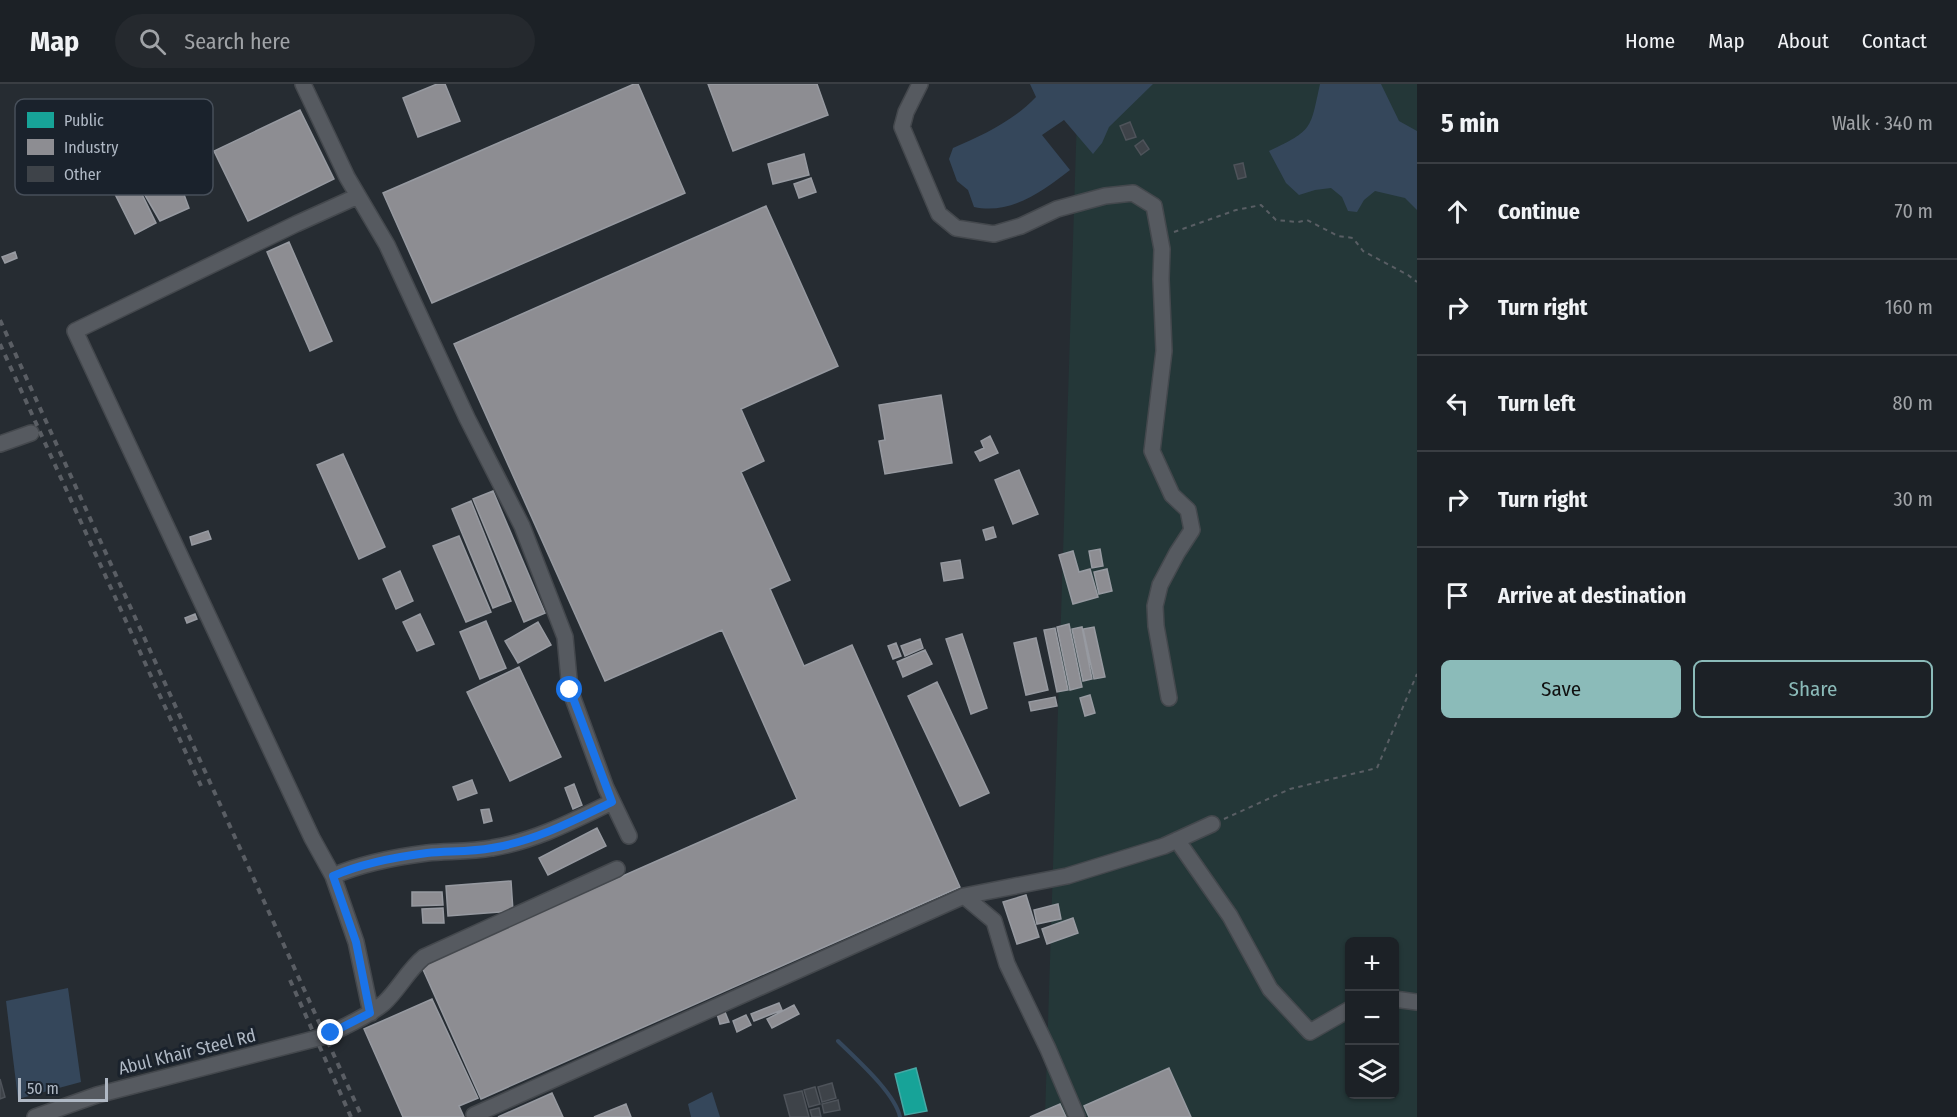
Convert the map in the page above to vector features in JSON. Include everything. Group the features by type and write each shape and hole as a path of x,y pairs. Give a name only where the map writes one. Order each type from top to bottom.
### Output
{"street":[{"path":"303,84 358,196 387,245 467,418 522,526 565,637 570,690 612,802 629,836"},
{"path":"920,84 906,112 902,127 939,214 956,228 994,234 1021,226 1057,209 1106,196 1133,193 1154,206 1160,237 1164,351 1152,451 1172,495 1188,510 1192,530 1160,585 1155,606 1156,626 1169,698"},
{"path":"358,196 75,331 312,838 333,876 356,942 370,1013"},
{"path":"0,444 31,433"},
{"path":"333,876 353,868 400,857 490,849 518,843 554,831 612,802"},
{"path":"474,1115 964,896 1067,876 1164,846 1212,824"},
{"path":"1178,840 1230,916 1270,989 1310,1032 1345,1012"},
{"name":"Abul Khair Steel Rd","path":"35,1117 97,1095 316,1039 349,1026 385,1002 424,957 617,869"},
{"path":"964,896 994,921 1007,964 1048,1049 1077,1117"},
{"path":"1399,1000 1417,1002"}],"path":[{"path":"1160,237 1236,210 1261,205 1276,220 1298,222 1307,220 1338,236 1353,238 1363,251 1417,282"},
{"path":"1212,824 1290,789 1377,768 1417,674"}],"shaded area":[{"path":"1078,84 1417,84 1417,1117 1045,1117"}],"water":[{"path":"1030,84 1153,84 1109,127 1102,143 1093,154 1064,120 1042,135 1070,170 1049,186 1026,199 1001,208 974,207 968,190 957,181 949,159 953,148 997,127 1027,106 1036,97"},
{"path":"1320,84 1381,84 1399,121 1417,131 1417,210 1405,198 1375,191 1364,200 1357,212 1348,211 1342,197 1331,188 1299,195 1286,183 1269,151 1302,133 1307,127 1314,111"},
{"path":"68,988 81,1082 18,1099 6,1001"},
{"path":"712,1092 720,1117 691,1117 688,1104"}],"building: Public":[{"path":"916,1068 927,1111 905,1115 895,1074"}],"building: Industry":[{"path":"437,84 445,84 460,121 418,137 403,98"},
{"path":"638,84 685,193 432,303 383,193"},
{"path":"708,84 817,84 828,115 733,151"},
{"path":"300,110 334,179 248,221 214,151"},
{"path":"804,154 809,175 773,184 768,164"},
{"path":"811,178 816,192 799,198 794,184"},
{"path":"116,195 142,195 156,223 135,234"},
{"path":"145,195 184,195 189,208 160,221"},
{"path":"766,206 838,366 741,409 764,461 741,472 790,580 770,589 804,666 852,645 960,887 481,1099 421,965 797,799 722,630 605,681 454,344"},
{"path":"289,242 332,341 310,351 267,252"},
{"path":"15,252 17,258 5,263 2,257"},
{"path":"941,395 952,463 885,474 879,441 885,440 879,405"},
{"path":"990,436 998,453 980,461 975,452 984,448 981,441"},
{"path":"343,454 385,547 359,559 317,465"},
{"path":"1019,470 1038,514 1013,524 995,480"},
{"path":"493,491 545,613 524,622 473,499"},
{"path":"471,501 511,601 493,608 452,509"},
{"path":"993,527 996,537 986,540 983,530"},
{"path":"208,531 211,539 192,545 190,537"},
{"path":"459,536 491,612 466,622 433,546"},
{"path":"1100,549 1103,566 1092,568 1089,551"},
{"path":"1073,551 1079,572 1090,569 1098,597 1073,604 1059,555"},
{"path":"960,560 963,578 944,581 941,563"},
{"path":"1107,569 1112,591 1099,594 1094,572"},
{"path":"400,571 413,601 396,609 383,579"},
{"path":"195,614 197,619 187,623 185,618"},
{"path":"420,614 434,644 417,651 403,622"},
{"path":"486,621 506,668 480,679 460,632"},
{"path":"538,622 551,645 518,663 505,641"},
{"path":"1069,624 1082,687 1070,690 1057,627"},
{"path":"1082,627 1092,679 1083,681 1072,629"},
{"path":"1094,627 1105,677 1094,679 1083,629"},
{"path":"1055,628 1068,690 1057,692 1044,630"},
{"path":"962,634 987,708 971,714 946,639"},
{"path":"1036,638 1048,690 1026,695 1014,643"},
{"path":"920,639 923,648 905,656 901,646"},
{"path":"896,643 901,656 893,659 888,646"},
{"path":"925,650 932,664 903,677 897,662"},
{"path":"519,667 561,757 510,781 467,692"},
{"path":"937,682 989,793 960,806 908,696"},
{"path":"1090,695 1095,713 1085,716 1080,698"},
{"path":"1055,697 1057,706 1031,711 1029,702"},
{"path":"472,780 477,793 458,800 453,787"},
{"path":"574,784 582,805 573,809 565,788"},
{"path":"489,809 492,821 484,823 481,810"},
{"path":"597,828 606,846 548,875 539,858"},
{"path":"511,881 513,911 448,916 446,886"},
{"path":"412,892 442,892 443,905 412,906"},
{"path":"1026,895 1039,937 1017,944 1003,902"},
{"path":"1058,904 1061,919 1037,924 1034,910"},
{"path":"443,908 444,923 423,923 422,909"},
{"path":"1073,918 1078,933 1047,944 1042,929"},
{"path":"432,999 478,1098 459,1106 464,1117 403,1117 364,1029"},
{"path":"779,1003 782,1010 754,1021 751,1014"},
{"path":"794,1005 799,1014 772,1028 767,1019"},
{"path":"725,1012 729,1022 720,1024 717,1014"},
{"path":"746,1015 751,1025 737,1032 733,1021"},
{"path":"1169,1068 1191,1117 1089,1117 1084,1106"},
{"path":"552,1093 563,1117 498,1117"},
{"path":"626,1104 631,1117 594,1117"},
{"path":"1060,1104 1066,1117 1030,1117"}],"building: Other":[{"path":"1130,122 1136,137 1126,140 1120,126"},
{"path":"1143,140 1149,149 1141,155 1135,146"},
{"path":"1243,163 1246,177 1238,179 1234,165"},
{"path":"0,1079 5,1097 0,1099"},
{"path":"832,1083 836,1098 822,1102 818,1087"},
{"path":"815,1087 820,1104 809,1107 804,1090"},
{"path":"802,1091 809,1117 790,1117 784,1095"},
{"path":"838,1100 840,1110 824,1113 822,1104"},
{"path":"819,1108 821,1117 812,1117 810,1110"}],"waterway":[{"path":"838,1041 883,1087 897,1108 900,1117"}],"railway":[{"path":"0,320 362,1117"},
{"path":"0,344 201,786"},
{"path":"290,980 351,1117"}],"route":[{"path":"331,1033 349,1026 370,1013 356,942 333,876 353,868 400,857 490,849 518,843 554,831 612,802 570,690"}]}
